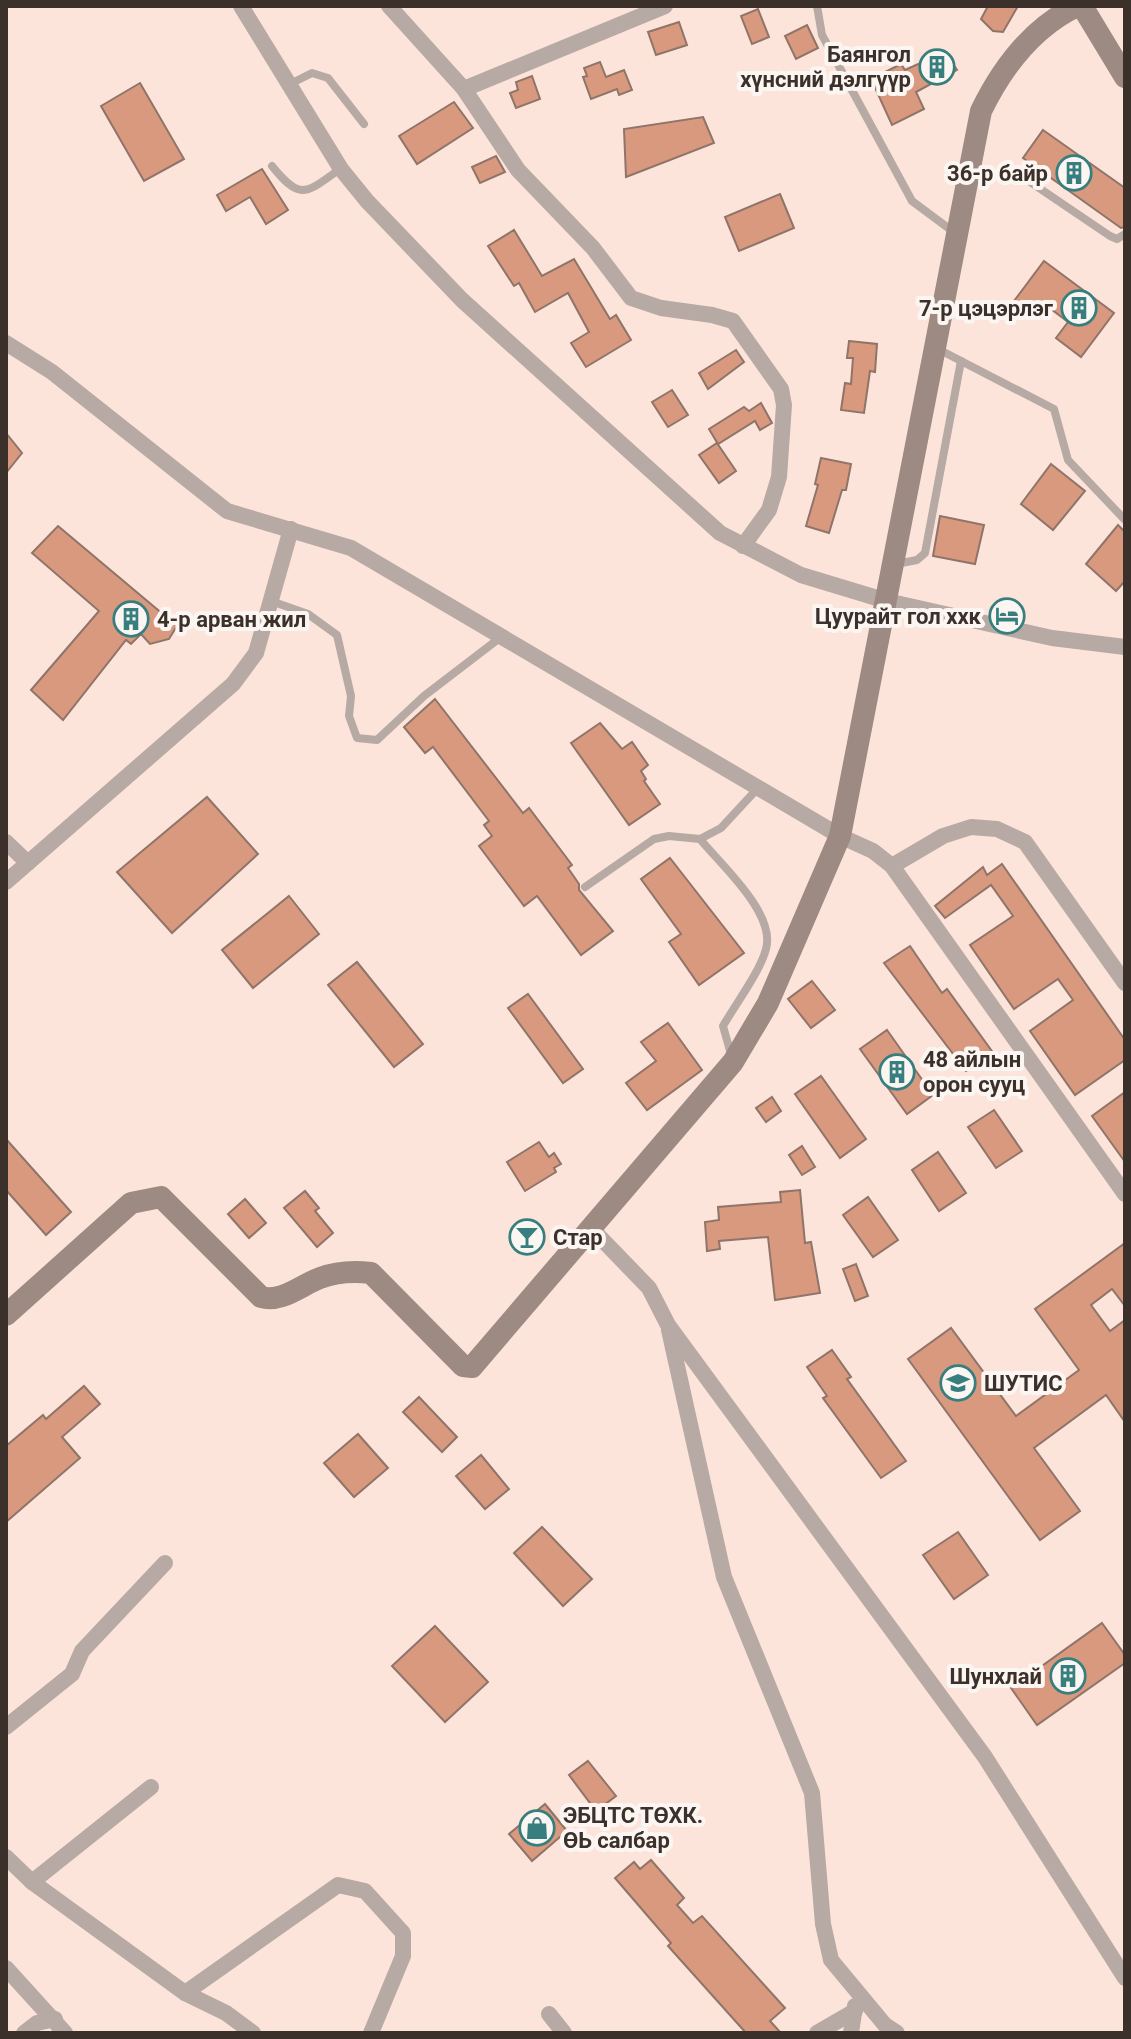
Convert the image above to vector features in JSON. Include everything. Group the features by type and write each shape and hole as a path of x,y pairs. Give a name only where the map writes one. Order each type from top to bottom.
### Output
{"street":[{"path":"241,6 341,169 367,201 462,300 720,533 801,575 887,601 1052,638 1125,647"},
{"path":"389,6 464,89 518,170 593,248 631,298 661,308 733,321 781,389 784,405 779,477 769,510 743,546"},
{"path":"464,89 665,6"},
{"path":"6,1315 131,1203 153,1196 161,1197 261,1297 274,1299 322,1277 357,1271 371,1273 463,1366 469,1368 733,1062 768,1003 840,836 895,565 956,233 981,111 991,90 1037,30 1080,6 1125,77"},
{"path":"6,343 52,372 227,511 351,548 840,836 873,851 892,866 1125,1194"},
{"path":"6,882 233,684 256,653 291,529"},
{"path":"892,866 943,836 971,827 997,829 1025,842 1125,983"},
{"path":"6,842 28,863"},
{"path":"592,1229 649,1288 668,1325 985,1757 1125,1978"},
{"path":"668,1325 724,1577 812,1793 823,1924 831,1960 885,2025 897,2033"},
{"path":"6,1727 72,1674 82,1651 165,1563"},
{"path":"32,1882 151,1787"},
{"path":"6,1857 32,1882 185,1993 226,2013 253,2033"},
{"path":"185,1993 338,1885 355,1886 365,1891 403,1933 403,1956 371,2033"},
{"path":"6,1968 60,2026"},
{"path":"851,2033 858,1992"},
{"path":"817,2033 855,2011"},
{"path":"549,2014 564,2033"},
{"path":"24,2033 37,2023 60,2026"}],"lane":[{"path":"817,6 822,35 912,201 956,233"},
{"path":"289,85 312,73 328,78 364,124"},
{"path":"272,166 289,188 300,192 310,190 341,169"},
{"path":"1014,171 1110,236 1117,239 1125,234"},
{"path":"935,348 1054,409 1068,460 1125,520"},
{"path":"895,565 917,560 925,553 961,361"},
{"path":"271,601 308,614 337,635 351,696 349,716 357,738 367,742 377,740 424,696 502,637"},
{"path":"585,887 654,839 669,836 700,839 721,828 758,788"},
{"path":"700,839 760,911 768,930 766,950 723,1026 733,1062"}],"building":[{"path":"988,6 1018,6 1003,32 993,31 981,19"},
{"path":"758,9 769,37 752,44 741,16"},
{"path":"679,22 687,45 656,55 648,32"},
{"path":"807,25 818,48 796,59 785,36"},
{"path":"945,52 957,70 916,92 924,109 892,125 871,79 901,64 905,70"},
{"path":"600,62 606,77 624,70 632,90 619,95 617,89 591,99 583,77 587,76 584,68"},
{"path":"532,76 540,99 516,108 510,93 518,90 516,82"},
{"path":"140,83 184,159 144,181 101,106"},
{"path":"454,102 473,128 417,164 399,136"},
{"path":"703,117 714,143 626,177 624,129"},
{"name":"36-р байр","path":"1043,130 1125,188 1125,227 1121,228 1023,158"},
{"path":"496,156 505,172 480,183 472,167"},
{"path":"262,169 288,210 266,224 250,197 226,211 217,195"},
{"path":"780,194 794,228 739,251 725,217"},
{"path":"514,230 542,276 574,259 610,319 616,315 631,340 586,367 571,343 589,332 568,293 535,312 519,283 514,286 488,246"},
{"name":"7-р цэцэрлэг","path":"1044,261 1114,313 1081,357 1056,338 1068,322 1043,303 1034,316 1014,301"},
{"path":"849,341 877,344 875,372 870,371 864,413 841,410 845,383 851,384 853,358 847,358"},
{"path":"736,350 744,362 708,389 699,373"},
{"path":"672,390 688,415 668,427 652,402"},
{"path":"761,403 772,423 760,430 755,421 718,444 709,429 744,407 749,411"},
{"path":"6,433 22,453 6,473"},
{"path":"717,443 736,471 719,483 699,455"},
{"path":"821,458 851,464 846,490 842,490 829,533 806,526 818,485 815,484"},
{"path":"1051,464 1085,491 1053,530 1021,504"},
{"path":"940,516 984,525 975,564 933,556"},
{"path":"1118,525 1125,532 1125,581 1116,591 1086,564"},
{"name":"4-р арван жил","path":"58,526 177,626 169,639 150,644 141,634 131,644 126,640 63,720 31,690 99,611 32,553"},
{"path":"435,699 523,813 529,808 572,865 568,868 579,884 579,890 613,931 581,955 537,896 524,906 479,846 492,836 484,825 489,821 433,747 425,753 404,727"},
{"path":"600,723 622,749 632,742 648,765 641,771 646,779 644,781 660,804 629,825 571,743"},
{"path":"207,797 258,854 172,933 117,872"},
{"path":"670,858 744,953 699,985 669,942 681,934 641,879"},
{"path":"1002,864 1125,1040 1125,1060 1075,1095 1030,1031 1073,1000 1058,979 1014,1009 970,945 1013,916 991,885 945,918 935,906 983,867 987,875"},
{"path":"289,896 319,934 253,988 222,950"},
{"name":"48 айлын орон сууц","path":"910,946 942,993 947,989 994,1054 966,1071 884,963"},
{"path":"357,962 423,1044 394,1067 328,985"},
{"path":"812,981 835,1010 811,1028 788,999"},
{"path":"528,994 583,1069 563,1083 508,1008"},
{"path":"668,1023 702,1070 647,1110 626,1083 656,1061 641,1042"},
{"name":"48 айлын орон сууц","path":"887,1030 933,1095 907,1114 860,1049"},
{"path":"821,1076 866,1139 840,1158 795,1094"},
{"path":"1125,1092 1125,1162 1092,1116"},
{"path":"772,1097 781,1111 766,1122 756,1108"},
{"path":"994,1110 1022,1151 996,1168 968,1127"},
{"path":"6,1139 71,1212 46,1235 6,1190"},
{"path":"539,1142 549,1157 554,1153 561,1164 554,1168 556,1172 525,1191 507,1162"},
{"path":"802,1146 815,1167 802,1175 789,1155"},
{"path":"938,1152 966,1193 939,1211 912,1170"},
{"path":"800,1190 805,1243 811,1242 820,1293 775,1300 768,1237 719,1241 720,1249 707,1251 705,1222 719,1220 718,1207 781,1202 780,1192"},
{"path":"305,1191 319,1208 315,1211 333,1233 317,1247 284,1208"},
{"path":"868,1197 898,1240 873,1257 843,1215"},
{"path":"245,1199 266,1223 249,1238 228,1214"},
{"name":"ШУТИС","path":"1125,1243 1125,1306 1112,1289 1091,1305 1110,1331 1125,1320 1125,1422 1106,1395 1034,1448 1080,1511 1040,1540 908,1359 951,1328 1016,1416 1079,1370 1035,1309"},
{"path":"856,1264 868,1296 855,1301 843,1269"},
{"path":"832,1350 851,1377 847,1379 906,1461 881,1478 823,1398 827,1396 807,1367"},
{"path":"84,1386 100,1404 62,1437 80,1458 6,1522 6,1446 43,1415 46,1419"},
{"path":"419,1397 457,1437 442,1452 403,1412"},
{"path":"358,1434 388,1468 354,1497 324,1463"},
{"path":"481,1455 509,1489 485,1509 456,1476"},
{"path":"542,1527 592,1579 563,1606 514,1553"},
{"path":"958,1532 988,1575 954,1599 923,1555"},
{"name":"Шунхлай","path":"1102,1623 1125,1655 1125,1663 1037,1725 1011,1688"},
{"path":"435,1626 488,1682 445,1722 392,1666"},
{"path":"588,1761 616,1796 596,1811 569,1775"},
{"path":"545,1804 567,1831 532,1861 509,1834"},
{"path":"651,1860 684,1898 677,1905 693,1923 702,1916 785,2008 770,2021 781,2033 746,2033 668,1946 671,1943 615,1878 634,1862 640,1869"}],"place":[{"name":"Баянгол хүнсний дэлгүүр","path":"937,67"},
{"name":"36-р байр","path":"1074,173"},
{"name":"7-р цэцэрлэг","path":"1079,308"},
{"name":"Цуурайт гол ххк","path":"1007,616"},
{"name":"4-р арван жил","path":"131,619"},
{"name":"48 айлын орон сууц","path":"897,1072"},
{"name":"Стар","path":"527,1237"},
{"name":"ШУТИС","path":"958,1383"},
{"name":"Шунхлай","path":"1068,1676"},
{"name":"ЭБЦТС ТӨХК. ӨЬ салбар","path":"537,1828"}]}
